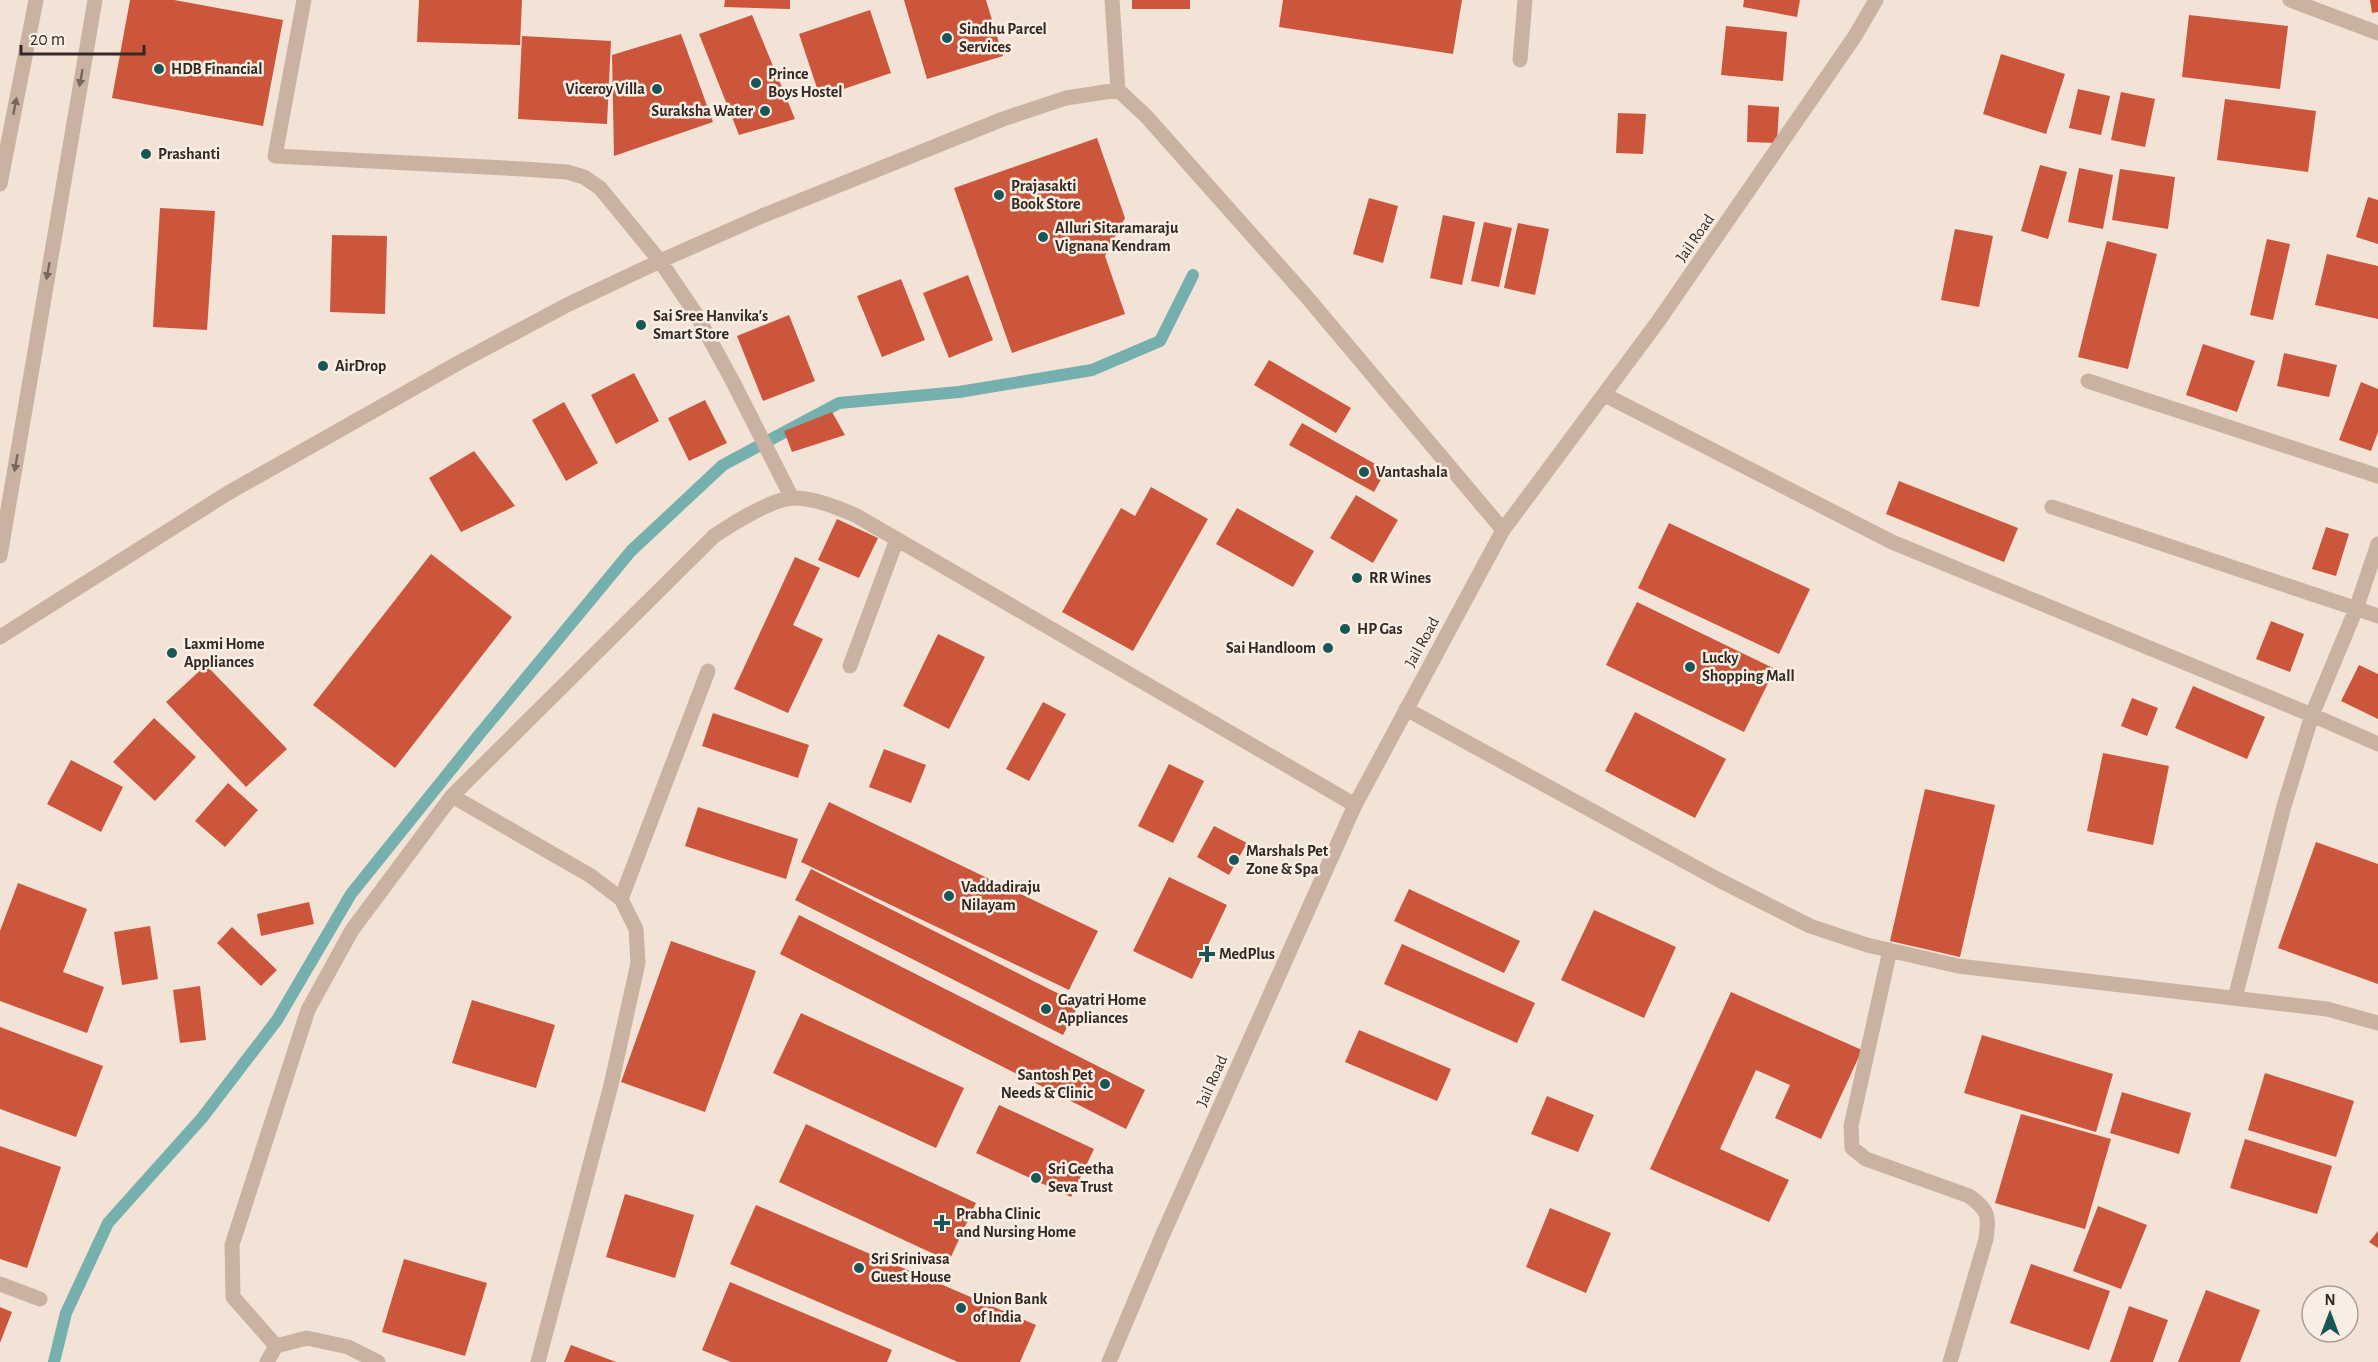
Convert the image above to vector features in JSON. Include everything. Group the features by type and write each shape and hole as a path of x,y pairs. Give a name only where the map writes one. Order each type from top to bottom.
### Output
{"street":[{"path":"0,184 36,0"},
{"path":"0,556 95,0"},
{"path":"304,0 275,156 567,172 584,177 600,188 660,261 696,314 734,382 792,498"},
{"path":"1112,0 1118,90 1146,116 1306,296 1503,530"},
{"path":"1520,60 1525,0"},
{"name":"Jail Road","path":"1109,1362 1163,1234 1355,805 1503,530 1605,395 1718,236 1855,36 1876,0"},
{"path":"2290,0 2378,33"},
{"path":"0,637 228,493 460,362 567,305 762,216 1003,119 1066,98 1118,90"},
{"path":"2088,381 2378,476"},
{"path":"1605,395 1892,542 2378,744"},
{"path":"276,1346 233,1297 232,1245 308,1010 352,930 452,796 714,536 750,513 792,498 823,502 855,515 1355,805"},
{"path":"2052,507 2378,616"},
{"path":"850,666 897,539"},
{"path":"2235,999 2284,806 2312,715 2356,609 2378,544"},
{"path":"621,899 708,671"},
{"path":"1406,709 1717,879 1810,926 1890,950 1958,966 2327,1009 2378,1023"},
{"path":"452,796 591,876 621,899 636,929 638,963 611,1085 538,1362"},
{"path":"1890,950 1851,1126 1852,1148 1866,1159 1969,1196 1983,1205 1989,1220 1986,1239 1950,1362"},
{"path":"0,1284 40,1299"},
{"path":"267,1362 276,1346 307,1338 348,1347 378,1362"}],"building":[{"path":"130,0 174,0 283,20 263,126 112,98"},
{"path":"419,0 522,0 520,45 417,42"},
{"path":"725,0 790,0 790,9 724,7"},
{"path":"904,0 986,0 1003,56 927,79"},
{"path":"1132,0 1190,0 1190,9 1132,9"},
{"path":"1283,0 1462,0 1453,54 1279,27"},
{"path":"1744,0 1800,0 1797,17 1743,7"},
{"path":"2370,0 2378,0 2378,12 2372,13"},
{"path":"870,10 891,73 820,97 799,34"},
{"path":"752,15 795,119 739,135 699,34"},
{"path":"2189,15 2288,26 2280,89 2182,77"},
{"path":"1726,26 1787,32 1783,81 1721,75"},
{"name":"Viceroy Villa","path":"681,34 713,122 614,156 612,55"},
{"path":"522,36 611,41 607,124 518,119"},
{"path":"2001,54 2065,74 2046,134 1983,114"},
{"path":"2078,89 2110,96 2101,135 2069,128"},
{"path":"2121,92 2155,99 2145,147 2111,140"},
{"path":"2225,99 2316,111 2308,172 2217,160"},
{"path":"1748,105 1779,107 1777,143 1747,142"},
{"path":"1618,113 1646,114 1643,154 1616,153"},
{"name":"Alluri Sitaramaraju Vignana Kendram","path":"1097,138 1125,218 1105,256 1125,314 1012,353 954,188"},
{"path":"2040,165 2067,172 2048,239 2021,231"},
{"path":"2079,168 2113,175 2103,229 2068,222"},
{"path":"2120,169 2175,177 2168,229 2112,220"},
{"path":"2368,197 2378,200 2378,244 2356,237"},
{"path":"1369,198 1398,206 1383,263 1353,254"},
{"path":"160,208 215,211 207,330 153,327"},
{"path":"1443,215 1475,222 1462,285 1430,278"},
{"path":"1484,222 1512,228 1499,287 1471,281"},
{"path":"1518,223 1549,229 1535,295 1504,288"},
{"path":"1955,229 1993,236 1979,307 1941,300"},
{"path":"332,235 387,236 385,314 330,312"},
{"path":"2267,239 2290,244 2273,320 2250,315"},
{"path":"2107,241 2157,254 2128,369 2078,357"},
{"path":"2327,254 2378,266 2378,319 2315,305"},
{"path":"968,275 993,340 949,358 923,293"},
{"path":"901,279 925,340 882,357 857,296"},
{"path":"789,315 815,381 763,401 737,336"},
{"path":"2203,344 2255,361 2237,412 2186,395"},
{"path":"2284,353 2337,365 2329,397 2277,386"},
{"path":"1269,360 1351,408 1336,433 1254,385"},
{"path":"634,373 659,421 616,444 591,395"},
{"path":"2361,382 2378,389 2378,432 2371,451 2339,440"},
{"path":"705,400 727,443 689,461 668,418"},
{"path":"564,402 598,463 566,481 532,420"},
{"path":"832,412 845,435 792,452 784,431"},
{"path":"1302,423 1386,470 1374,492 1289,445"},
{"path":"474,451 515,506 461,532 429,478"},
{"path":"1899,481 2018,528 2004,562 1886,514"},
{"path":"1151,487 1208,519 1133,651 1062,612 1121,508 1135,516"},
{"path":"1356,495 1398,520 1373,563 1330,538"},
{"path":"1237,508 1314,551 1293,587 1216,544"},
{"path":"837,519 878,538 859,578 818,560"},
{"path":"1669,523 1810,589 1779,654 1638,588"},
{"path":"2326,527 2349,534 2336,576 2312,569"},
{"path":"431,554 512,617 395,768 313,705"},
{"path":"795,557 820,568 793,625 823,639 788,713 734,689"},
{"name":"Lucky Shopping Mall","path":"1637,602 1775,669 1744,732 1606,665"},
{"path":"2271,621 2304,634 2290,672 2256,659"},
{"path":"938,634 985,657 949,729 903,706"},
{"path":"206,665 287,749 246,787 166,702"},
{"path":"2359,665 2378,674 2378,719 2341,701"},
{"path":"2193,686 2265,717 2247,759 2175,728"},
{"path":"2132,698 2158,708 2147,736 2121,726"},
{"path":"1043,702 1066,714 1029,781 1006,769"},
{"path":"1635,712 1726,759 1695,818 1605,771"},
{"path":"713,713 809,745 798,778 702,746"},
{"path":"154,718 196,757 155,801 113,762"},
{"path":"884,749 926,765 911,803 869,787"},
{"path":"2103,753 2169,766 2153,845 2087,831"},
{"path":"71,760 123,787 101,832 47,804"},
{"path":"1169,764 1204,781 1173,843 1138,826"},
{"path":"228,783 258,810 225,847 195,821"},
{"path":"1925,789 1995,805 1960,957 1890,941"},
{"name":"Vaddadiraju Nilayam","path":"829,802 1098,931 1069,990 801,862"},
{"path":"698,807 798,839 786,879 685,846"},
{"path":"1214,826 1247,843 1229,875 1197,857"},
{"path":"2316,842 2378,864 2378,984 2278,948"},
{"path":"811,869 1079,1004 1063,1035 795,900"},
{"path":"1169,877 1227,905 1192,979 1133,951"},
{"path":"18,883 87,909 63,972 104,987 87,1033 0,1001 0,931"},
{"path":"1409,889 1520,941 1504,973 1394,921"},
{"path":"309,902 314,924 261,936 257,914"},
{"path":"1594,910 1676,947 1644,1018 1561,980"},
{"path":"799,915 1145,1090 1126,1129 780,954"},
{"path":"150,926 158,979 122,985 114,932"},
{"path":"232,927 277,970 261,986 217,943"},
{"path":"671,941 756,971 705,1112 621,1082"},
{"path":"1402,944 1535,1003 1517,1043 1384,984"},
{"path":"200,986 206,1040 180,1043 173,990"},
{"path":"1731,992 1862,1050 1821,1139 1775,1118 1790,1085 1756,1070 1720,1149 1789,1180 1769,1222 1650,1169"},
{"path":"472,1000 555,1025 536,1088 452,1063"},
{"path":"801,1013 964,1088 936,1148 773,1073"},
{"path":"0,1027 103,1066 76,1137 0,1109"},
{"path":"1359,1030 1451,1069 1437,1101 1345,1062"},
{"path":"1982,1035 2113,1074 2096,1132 1964,1093"},
{"path":"2265,1073 2354,1101 2336,1157 2248,1130"},
{"path":"2122,1092 2191,1113 2179,1154 2110,1133"},
{"path":"1547,1096 1594,1115 1578,1152 1531,1134"},
{"path":"999,1105 1094,1149 1071,1197 976,1153"},
{"path":"2021,1114 2111,1139 2085,1229 1995,1203"},
{"path":"806,1124 976,1203 949,1261 779,1182"},
{"path":"2245,1139 2332,1166 2317,1214 2230,1188"},
{"path":"0,1146 61,1167 27,1268 0,1259"},
{"path":"625,1194 694,1215 675,1278 606,1257"},
{"path":"756,1205 1036,1325 1020,1362 958,1362 730,1264"},
{"path":"2098,1206 2147,1225 2121,1289 2073,1271"},
{"path":"1550,1208 1611,1233 1586,1293 1526,1267"},
{"path":"2378,1231 2378,1248 2369,1242"},
{"path":"404,1259 487,1283 465,1356 382,1332"},
{"path":"2031,1264 2110,1291 2089,1350 2010,1323"},
{"path":"730,1282 892,1350 887,1362 731,1362 702,1350"},
{"path":"2206,1290 2260,1310 2240,1362 2178,1362"},
{"path":"2129,1306 2168,1320 2153,1362 2110,1362"},
{"path":"0,1307 12,1312 0,1343"},
{"path":"571,1345 616,1362 564,1362"}],"waterway":[{"path":"54,1362 66,1313 108,1223 202,1118 277,1020 351,894 631,551 723,465 839,403 959,392 1092,370 1160,341 1193,275"}],"place":[{"name":"Sindhu Parcel Services","path":"947,38"},
{"name":"HDB Financial","path":"159,69"},
{"name":"Prince Boys Hostel","path":"756,83"},
{"name":"Viceroy Villa","path":"657,89"},
{"name":"Suraksha Water","path":"765,111"},
{"name":"Prashanti","path":"146,154"},
{"name":"Prajasakti Book Store","path":"999,195"},
{"name":"Alluri Sitaramaraju Vignana Kendram","path":"1043,237"},
{"name":"Sai Sree Hanvika's Smart Store","path":"641,325"},
{"name":"AirDrop","path":"323,366"},
{"name":"Vantashala","path":"1364,472"},
{"name":"RR Wines","path":"1357,578"},
{"name":"HP Gas","path":"1345,629"},
{"name":"Sai Handloom","path":"1328,648"},
{"name":"Laxmi Home Appliances","path":"172,653"},
{"name":"Lucky Shopping Mall","path":"1690,667"},
{"name":"Marshals Pet Zone & Spa","path":"1234,860"},
{"name":"Vaddadiraju Nilayam","path":"949,896"},
{"name":"MedPlus","path":"1207,954"},
{"name":"Gayatri Home Appliances","path":"1046,1009"},
{"name":"Santosh Pet Needs & Clinic","path":"1105,1084"},
{"name":"Sri Geetha Seva Trust","path":"1036,1178"},
{"name":"Prabha Clinic and Nursing Home","path":"942,1223"},
{"name":"Sri Srinivasa Guest House","path":"859,1268"},
{"name":"Union Bank of India","path":"961,1308"}]}
